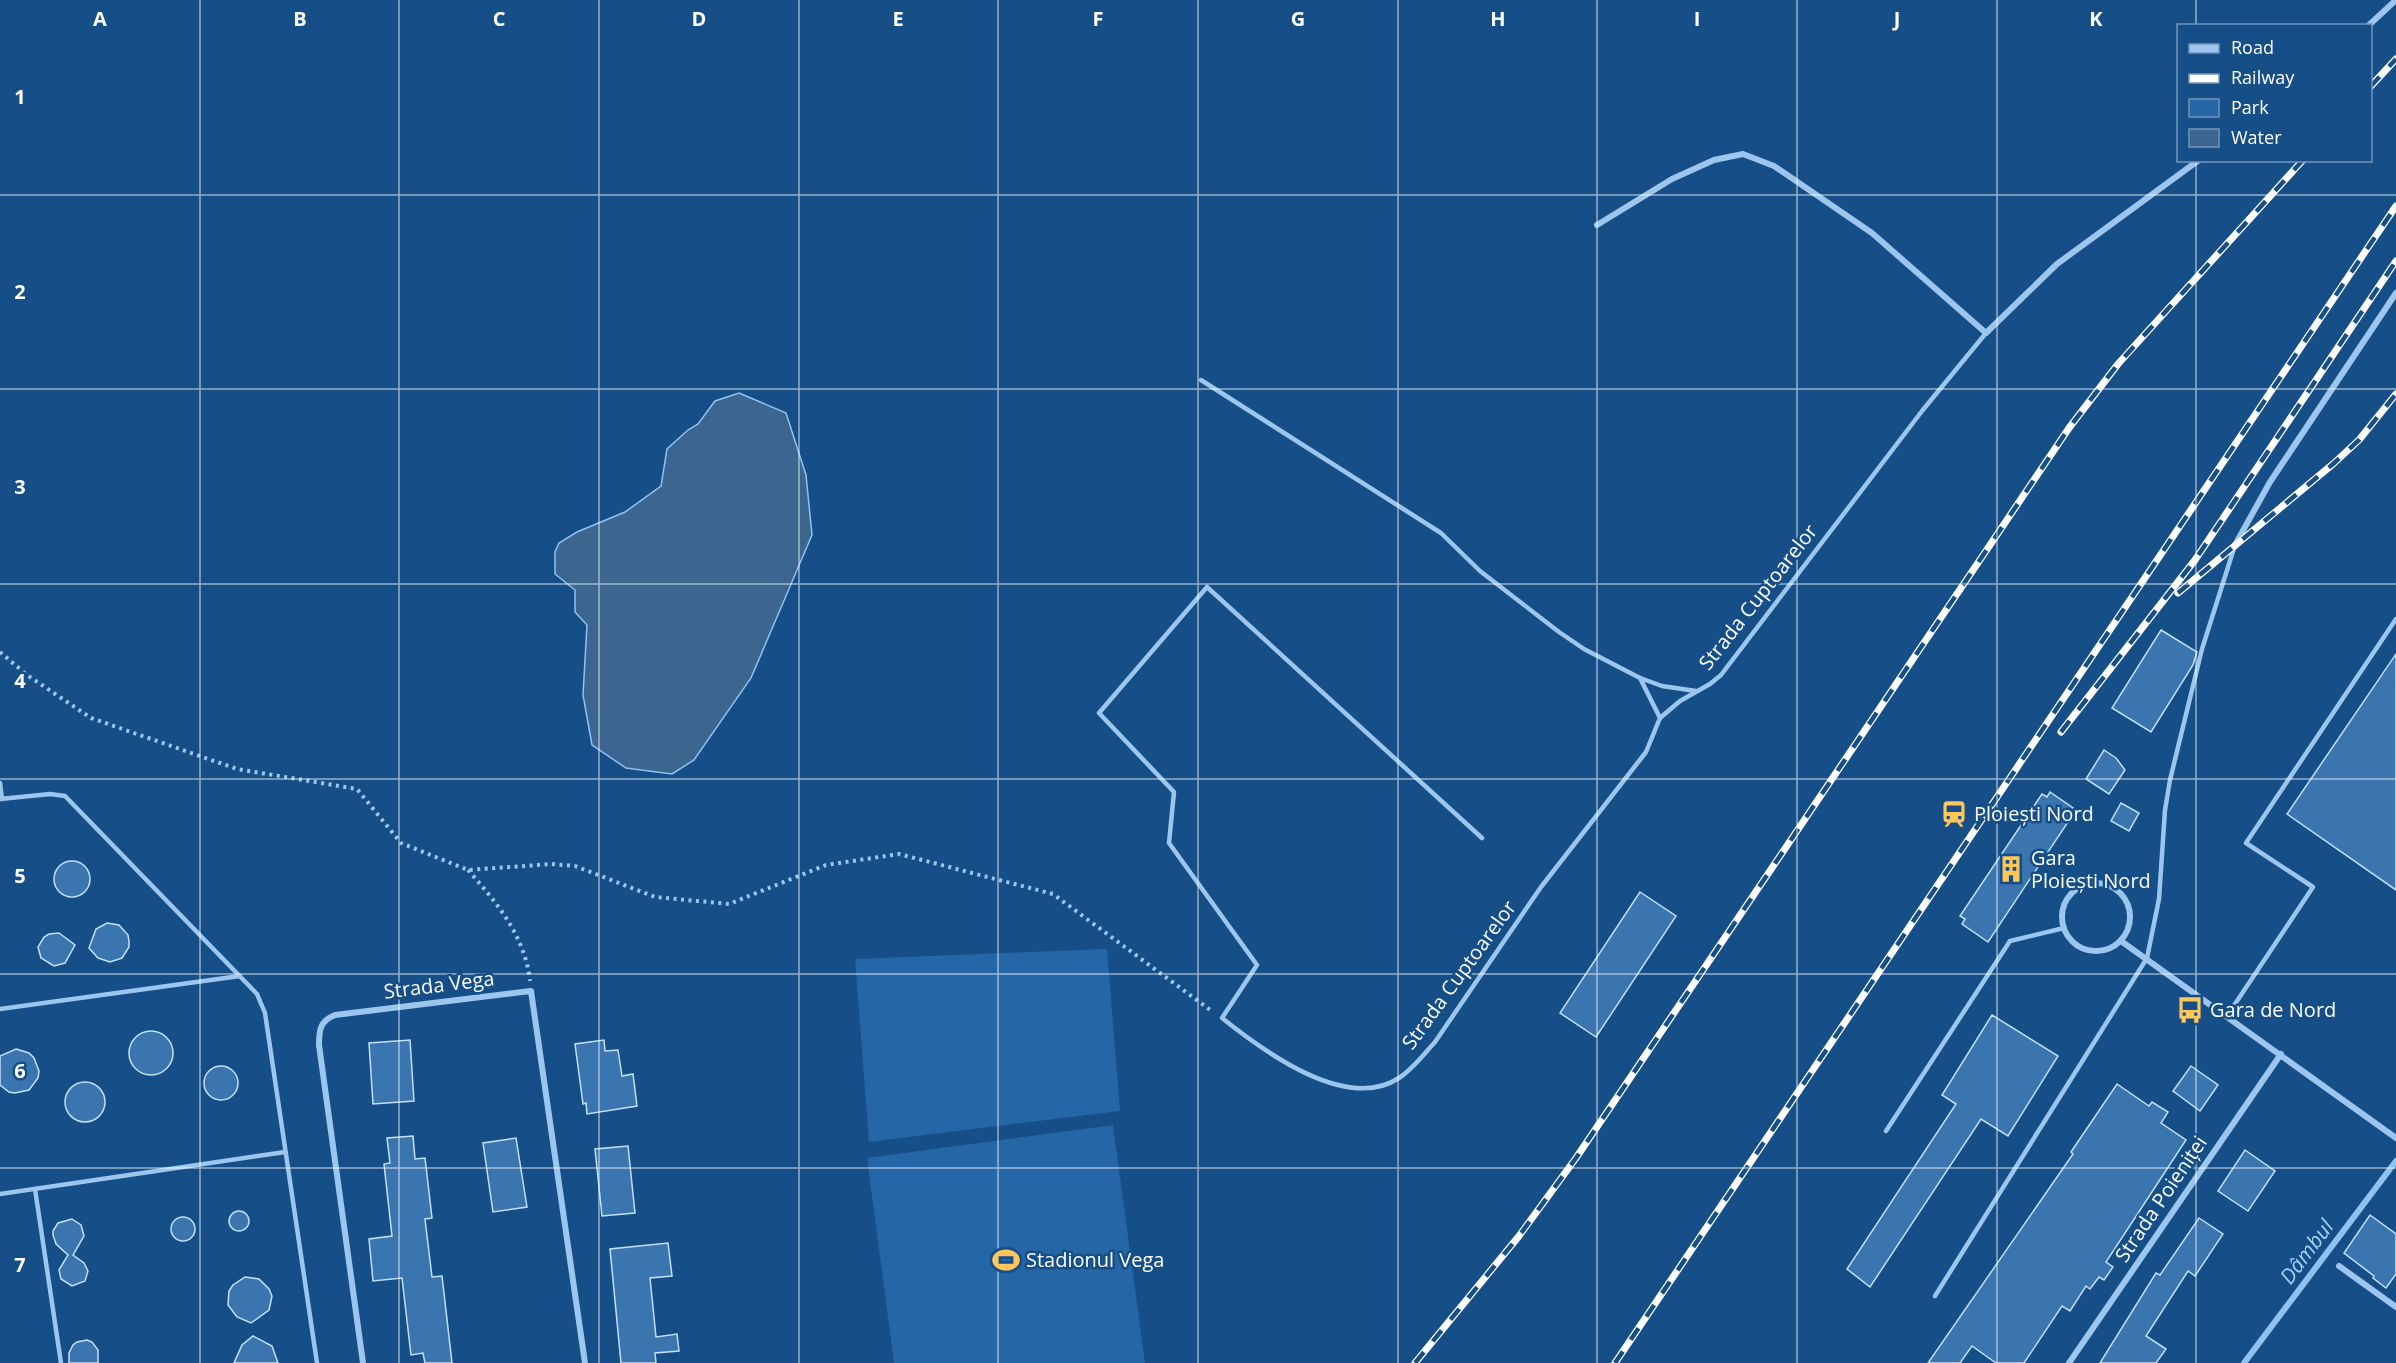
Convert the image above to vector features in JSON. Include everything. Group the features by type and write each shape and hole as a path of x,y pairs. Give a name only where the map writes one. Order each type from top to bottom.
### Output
{"street":[{"path":"2370,24 2396,0"},
{"path":"1597,225 1672,179 1714,160 1743,154 1774,166 1872,233 1986,333"},
{"name":"Strada Cuptoarelor","path":"1986,333 2057,264 2196,162"},
{"path":"2235,545 2270,482 2396,293"},
{"path":"2098,883 2118,891 2126,900 2130,910 2127,932 2121,941 2104,951 2084,949 2068,937 2064,928 2062,917 2069,897 2087,884 2098,883"},
{"path":"2121,941 2396,1138"},
{"path":"531,991 585,1363"},
{"name":"Strada Vega","path":"363,1363 338,1166 319,1045 321,1024 327,1018 335,1015 531,991"},
{"name":"Strada Poieniței","path":"2069,1363 2281,1054"},
{"path":"2339,1266 2396,1306"}],"lane":[{"name":"Strada Cuptoarelor","path":"1222,1018 1257,1046 1287,1064 1324,1081 1378,1087 1399,1078 1417,1063 1435,1042 1541,887 1646,752 1660,718 1695,691 1710,684 1721,675 1922,411 1986,333"},
{"path":"1201,380 1441,533 1480,571 1584,649 1640,678 1662,686 1695,691"},
{"path":"1935,1296 2147,958 2159,899 2165,810 2170,780 2202,649 2235,545"},
{"path":"1222,1018 1257,965 1169,843 1174,792 1099,713 1207,587 1482,838"},
{"path":"2227,1016 2313,887 2246,843 2396,619"},
{"path":"1640,678 1660,718"},
{"path":"0,783 1,799 50,794 65,796 257,994 265,1013 317,1363"},
{"path":"1887,1131 2010,941 2064,928"},
{"path":"0,1009 240,976"},
{"path":"0,1194 285,1152"},
{"path":"35,1189 61,1363"}],"path":[{"path":"0,652 27,675 91,718 237,770 357,789 401,843 468,870 552,864 575,866 655,897 729,904 826,865 899,854 1053,894 1222,1018"},
{"path":"468,870 507,918 525,955 531,991"}],"green space":[{"path":"1107,949 1120,1111 869,1142 855,959"},
{"name":"Stadionul Vega","path":"1113,1125 1145,1363 894,1363 867,1158"}],"water":[{"path":"739,393 786,413 806,475 812,535 751,678 694,760 672,774 626,768 592,745 583,695 587,625 575,612 575,590 555,574 555,552 559,543 577,532 625,512 661,486 667,449 698,424 715,401"}],"building":[{"path":"2161,630 2197,652 2193,665 2151,732 2112,708"},
{"path":"2396,654 2396,890 2287,814"},
{"path":"2104,750 2116,758 2125,770 2109,794 2086,779"},
{"name":"Gara Ploiești Nord","path":"2050,792 2076,810 1988,942 1962,924 1965,919 1960,916 2042,794 2047,797"},
{"path":"2121,803 2139,813 2129,831 2111,821"},
{"path":"72,861 84,867 90,879 84,891 72,897 60,891 54,879 60,867"},
{"path":"1640,892 1676,916 1596,1037 1560,1013"},
{"path":"107,923 119,925 128,935 129,941 129,947 122,958 110,962 98,958 89,948 96,929"},
{"path":"59,933 75,945 65,963 54,966 41,958 38,947 44,937"},
{"path":"1992,1015 2058,1056 2008,1136 1981,1119 1870,1287 1847,1269 1956,1104 1942,1095"},
{"path":"151,1031 160,1032 167,1037 172,1044 172,1062 167,1069 160,1074 151,1075 142,1074 135,1069 130,1062 129,1053 130,1044 135,1037 142,1032"},
{"path":"410,1040 414,1101 373,1104 369,1043"},
{"path":"604,1040 605,1051 618,1050 622,1076 633,1074 637,1106 587,1114 586,1103 583,1104 575,1044"},
{"path":"16,1049 29,1053 34,1058 39,1071 38,1078 29,1090 15,1093 9,1092 0,1085 0,1056"},
{"path":"221,1066 233,1071 238,1083 233,1095 221,1100 209,1095 204,1083 209,1071"},
{"path":"2191,1066 2218,1085 2200,1111 2173,1091"},
{"path":"85,1082 93,1083 99,1088 104,1094 104,1110 99,1116 93,1121 85,1122 77,1121 71,1116 66,1110 65,1102 66,1094 71,1088 77,1083"},
{"path":"2117,1084 2149,1106 2152,1102 2168,1112 2161,1123 2186,1140 2106,1262 2113,1267 2104,1280 2099,1277 2090,1289 2086,1286 2070,1311 2062,1306 2024,1363 1996,1363 1972,1346 1960,1363 1928,1363 2073,1154 2071,1152"},
{"path":"413,1136 415,1159 425,1158 432,1218 425,1219 432,1277 442,1276 452,1363 425,1363 423,1353 411,1355 402,1278 373,1281 369,1239 392,1236 384,1164 390,1163 387,1138"},
{"path":"516,1138 527,1207 493,1212 483,1143"},
{"path":"628,1146 635,1213 602,1216 595,1149"},
{"path":"2245,1150 2275,1171 2248,1211 2218,1191"},
{"path":"235,1211 243,1211 249,1217 249,1225 243,1231 235,1231 229,1225 229,1217"},
{"path":"2370,1215 2396,1234 2396,1274 2386,1288 2344,1253"},
{"path":"183,1217 192,1220 195,1229 192,1238 183,1241 174,1238 171,1229 174,1220"},
{"path":"2199,1218 2223,1234 2195,1276 2188,1271 2146,1336 2166,1349 2156,1363 2100,1363 2156,1273 2160,1275"},
{"path":"72,1219 81,1225 84,1236 73,1255 84,1263 88,1271 85,1281 72,1286 61,1279 59,1270 68,1255 56,1244 53,1231 58,1223"},
{"path":"668,1243 672,1276 650,1278 656,1337 677,1334 679,1351 655,1353 656,1363 621,1363 610,1249"},
{"path":"245,1277 259,1279 269,1289 272,1296 269,1310 251,1323 237,1317 228,1305 229,1291 233,1285"},
{"path":"253,1336 272,1346 278,1363 234,1363 242,1345"},
{"path":"87,1340 92,1342 98,1350 98,1363 69,1363 69,1353 73,1345"}],"waterway":[{"name":"Dâmbul","path":"2244,1363 2396,1161"}],"railway":[{"path":"2372,85 2396,59"},
{"path":"1415,1363 1519,1236 1576,1158 2069,428 2118,364 2301,162"},
{"path":"1615,1363 2396,206"},
{"path":"2061,732 2195,560 2396,261"},
{"path":"2178,593 2333,464 2359,440 2396,394"}],"place":[{"name":"Ploiești Nord","path":"1954,814"},
{"name":"Gara Ploiești Nord","path":"2011,869"},
{"name":"Gara de Nord","path":"2190,1010"},
{"name":"Stadionul Vega","path":"1006,1260"}]}
